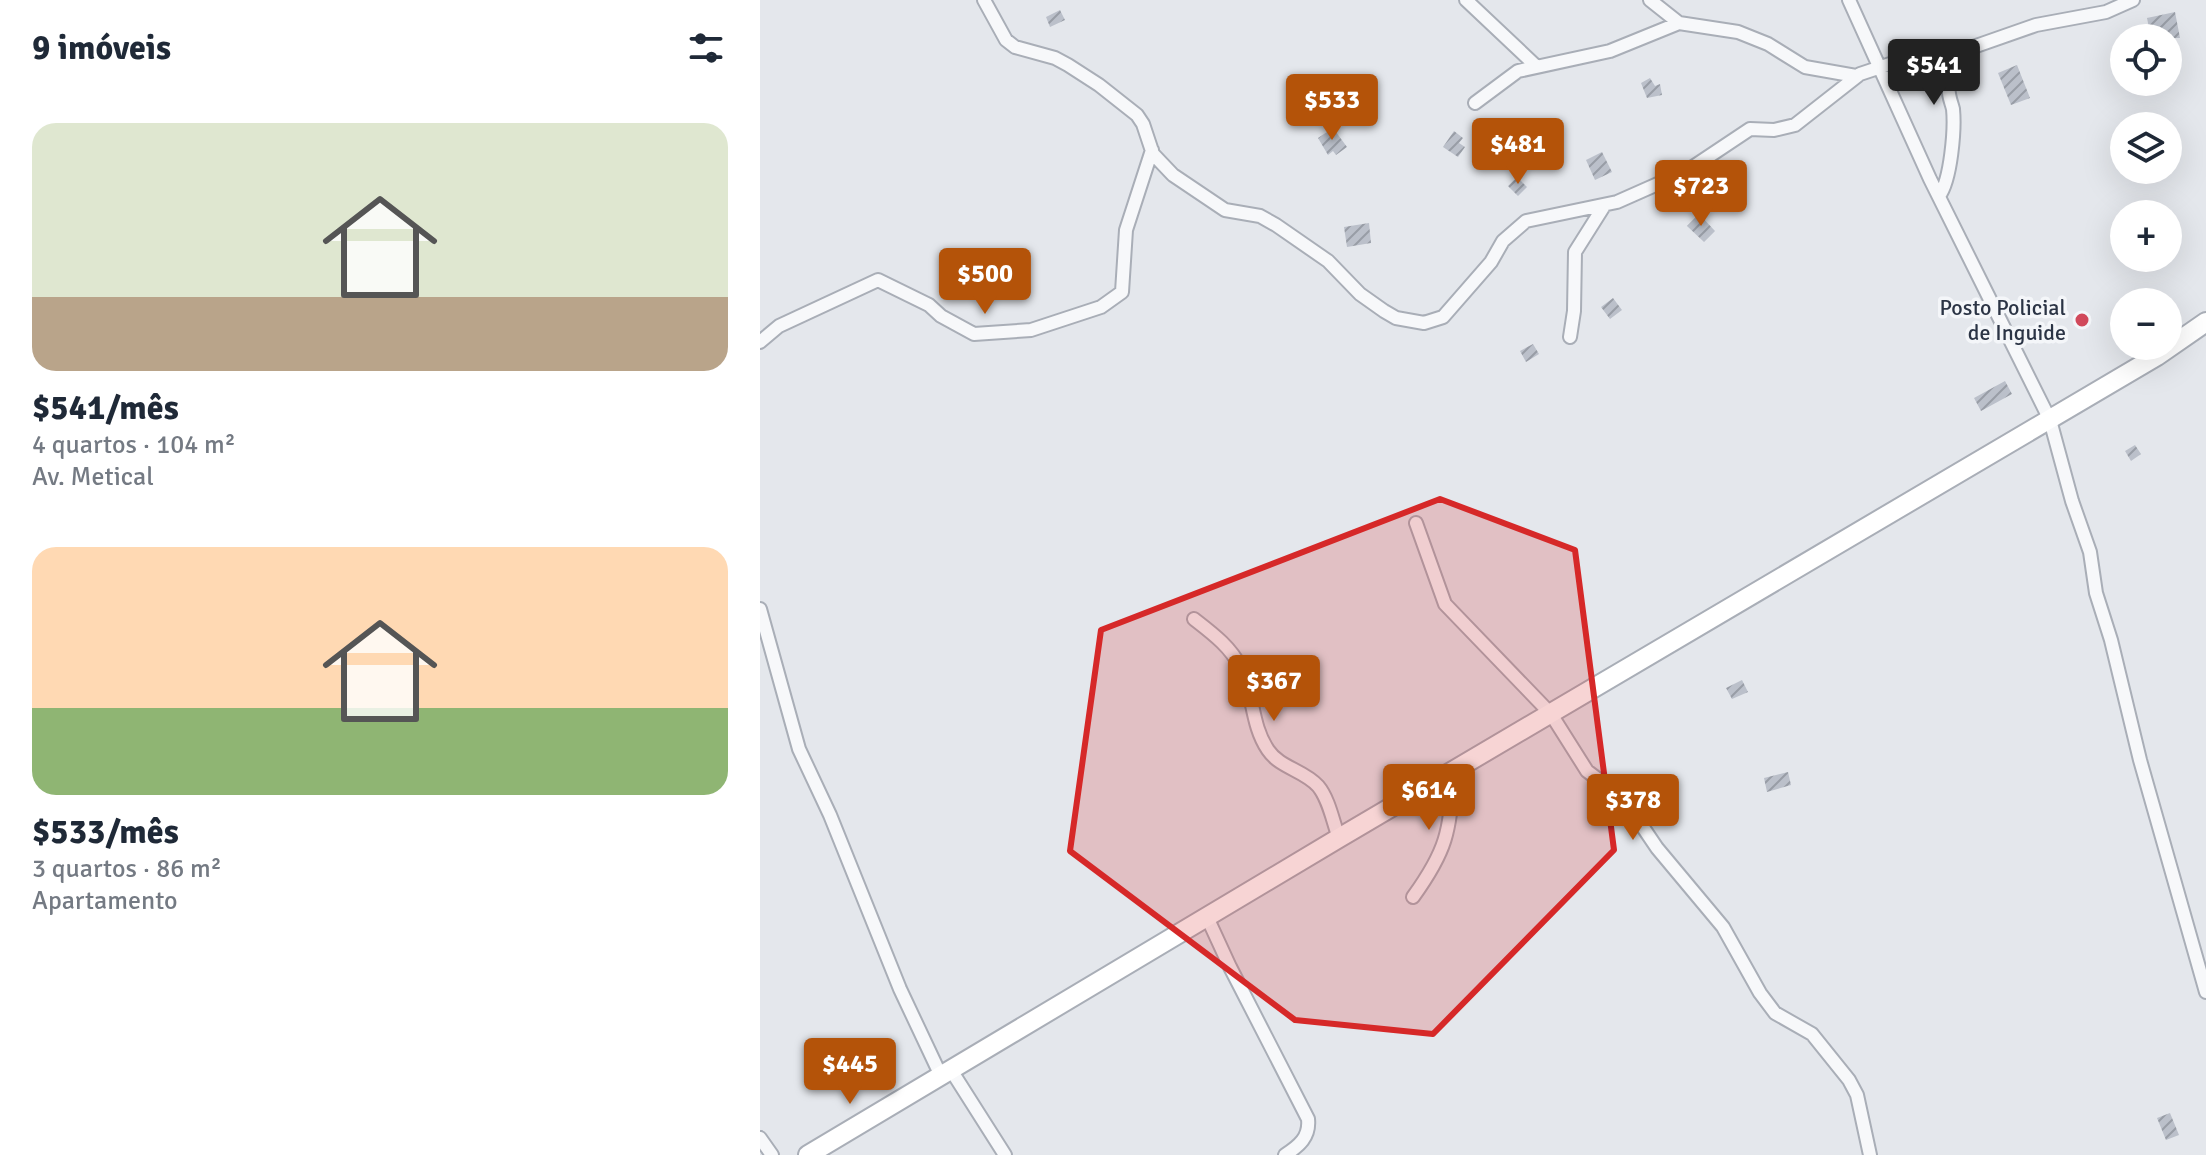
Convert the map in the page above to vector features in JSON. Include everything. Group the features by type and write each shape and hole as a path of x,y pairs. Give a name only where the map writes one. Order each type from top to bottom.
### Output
{"street":[{"path":"984,0 1006,40 1015,47 1055,58 1068,65 1137,115 1161,165 1225,210 1260,216 1276,225 1328,261 1374,305 1396,318 1413,322 1432,322 1443,317 1491,262 1503,241 1526,221 1604,206 1687,171 1750,129 1774,130 1795,125 1856,76 1923,53 1956,53 2036,25 2106,12 2133,0"},
{"path":"1466,0 1536,66"},
{"path":"1650,0 1679,23 1738,32 1768,44 1805,67 1856,76"},
{"path":"1849,0 1939,196 2050,420 2072,501 2090,552 2096,593 2144,776 2206,992"},
{"path":"1475,103 1518,71 1610,51 1679,23"},
{"path":"1939,196 1949,165 1953,118 1948,88 1953,74 1973,47"},
{"path":"760,342 779,326 878,280 929,305 941,316 974,334 1031,330 1101,307 1122,292 1126,230 1152,150"},
{"path":"1570,337 1574,311 1575,252 1604,206"},
{"path":"808,1155 2050,420 2157,356 2206,322"},
{"path":"1416,523 1445,604 1551,714 1587,771 1623,801 1657,848 1723,927 1752,980 1775,1013 1812,1034 1849,1080 1857,1095 1870,1155"},
{"path":"760,609 799,749 830,815 900,989 946,1073 1005,1155"},
{"path":"1194,619 1234,655 1243,673 1253,718 1267,749 1276,760 1316,784 1339,838"},
{"path":"1413,897 1433,870 1446,845 1454,772"},
{"path":"1207,917 1305,1109 1308,1133 1296,1148 1285,1155"},
{"path":"760,1138 772,1155"}],"highlighted area":[{"path":"1440,499 1575,550 1614,850 1433,1034 1295,1020 1070,851 1101,630"}],"building":[{"path":"1060,10 1065,20 1050,27 1046,17"},
{"path":"2175,12 2177,24 2148,24 2147,18"},
{"path":"2017,65 2030,98 2011,105 1998,73"},
{"path":"1650,78 1655,86 1660,84 1662,95 1647,98 1641,83"},
{"path":"1333,128 1347,147 1336,155 1333,151 1328,155 1318,138"},
{"path":"1454,131 1463,138 1459,143 1465,147 1458,157 1443,147"},
{"path":"1602,152 1612,172 1595,180 1586,160"},
{"path":"1517,177 1527,187 1518,196 1508,186"},
{"path":"1699,214 1715,231 1704,242 1687,226"},
{"path":"1369,223 1371,243 1347,247 1344,227"},
{"path":"1613,298 1622,310 1610,319 1601,307"},
{"path":"1533,344 1539,354 1526,362 1520,351"},
{"path":"2005,381 2012,394 1981,411 1974,398"},
{"path":"2135,445 2141,454 2131,461 2125,451"},
{"path":"1742,680 1748,692 1732,699 1726,688"},
{"path":"1788,772 1791,785 1767,792 1764,778"},
{"path":"2170,1113 2179,1135 2166,1140 2157,1118"}],"place":[{"name":"Posto Policial de Inguide","path":"2082,320"}]}
